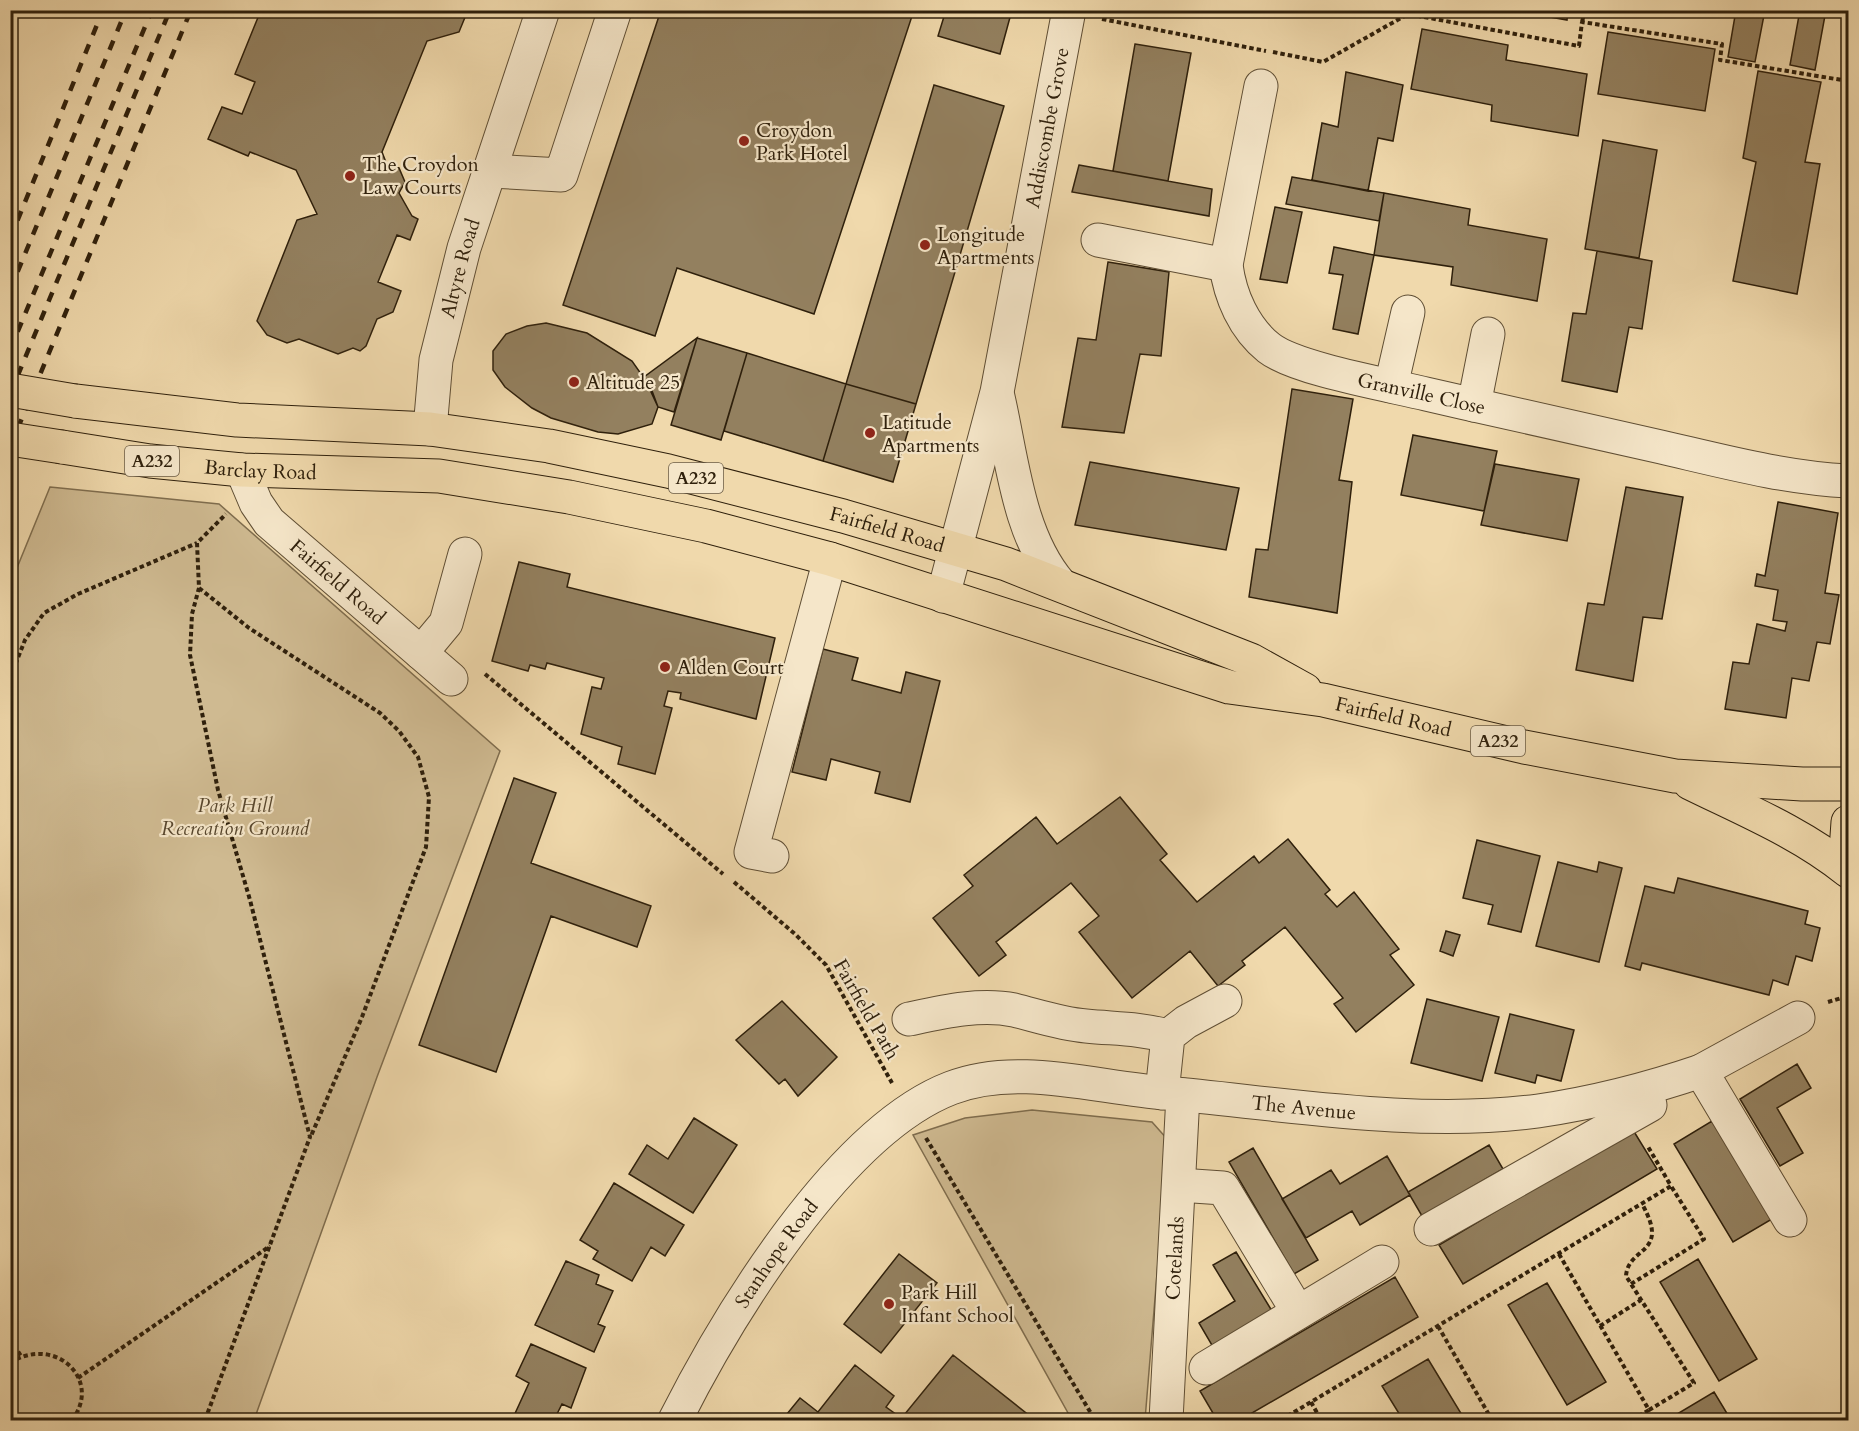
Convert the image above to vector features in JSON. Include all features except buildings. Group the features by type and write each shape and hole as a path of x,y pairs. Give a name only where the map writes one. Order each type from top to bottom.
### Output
{"highway":[{"name":"A232","path":"10,390 75,401 237,420 430,429"},
{"name":"Fairfield Road","path":"430,429 549,446 668,471 957,548 1060,584 1251,660 1323,699"},
{"name":"Barclay Road","path":"10,439 150,461 242,470 439,476"},
{"name":"Fairfield Road","path":"439,476 569,497 666,517 830,559 1229,687 1323,699 1524,747 1675,776 1802,784 1848,784"},
{"name":"Fairfield Road","path":"1675,776 1788,830 1821,849 1848,871"},
{"path":"1848,822 1846,851 1848,860"}],"street":[{"name":"Altyre Road","path":"430,429 436,360 464,248 543,10"},
{"path":"491,171 561,175 615,10"},
{"name":"Addiscombe Grove","path":"943,596 997,392 1069,11"},
{"name":"Granville Close","path":"1261,86 1226,265 1228,282 1240,312 1269,348 1299,362 1391,386 1742,465 1848,481"},
{"path":"1098,240 1226,265"},
{"path":"1391,386 1408,312"},
{"path":"1474,405 1488,334"},
{"path":"997,392 1022,499 1037,549 1046,567 1060,584"},
{"name":"Fairfield Road","path":"242,470 256,503 269,522 451,679"},
{"path":"421,653 446,623 465,554"},
{"path":"772,856 751,852 830,559"},
{"path":"909,1019 976,1008 1012,1010 1048,1021 1086,1026 1135,1028 1168,1036 1186,1022 1225,1001"},
{"name":"The Avenue","path":"909,1110 951,1088 975,1081 1011,1077 1398,1114 1467,1115 1536,1111 1645,1090 1701,1071 1798,1018"},
{"name":"Cotelands","path":"1166,1420 1179,1185 1168,1036"},
{"path":"1701,1071 1790,1220"},
{"path":"1431,1229 1650,1105 1645,1090"},
{"name":"Stanhope Road","path":"675,1420 723,1332 768,1263 826,1188 857,1154 909,1110"},
{"path":"1179,1185 1223,1188 1298,1312"},
{"path":"1206,1368 1382,1262"}],"path":[{"path":"1069,11 1323,62 1408,14 1579,46 1585,10"},
{"path":"1582,22 1722,44 1720,60 1848,81"},
{"path":"10,678 25,640 44,614 78,594 197,543 232,509"},
{"path":"197,543 199,588 192,615 190,655 218,790 253,911 310,1137"},
{"path":"199,588 249,628 380,712 399,731 418,757 429,797 426,848 362,1017 310,1137 205,1420"},
{"name":"Fairfield Path","path":"485,674 795,934 826,965 909,1110 1095,1420"},
{"path":"1631,1284 1704,1239 1646,1143"},
{"path":"1281,1420 1671,1186"},
{"path":"1632,1420 1694,1383 1626,1276 1627,1269 1644,1251 1651,1239 1653,1227 1642,1204"},
{"path":"78,1378 270,1246"},
{"path":"1558,1254 1649,1410"},
{"path":"1600,1326 1641,1300"},
{"path":"1438,1326 1492,1420"},
{"path":"10,1339 21,1356"},
{"path":"10,1363 21,1356 34,1353 54,1355 71,1366 82,1391 81,1405 75,1420"},
{"path":"1311,1402 1321,1420"}],"green space":[{"name":"Park Hill Recreation Ground","path":"50,487 219,504 500,751 377,1077 254,1420 11,1420 10,585"},
{"path":"1032,1110 1152,1122 1168,1140 1145,1420 1072,1420 913,1135 965,1118"}],"railway":[{"path":"10,239 103,10"},
{"path":"10,290 126,10"},
{"path":"10,350 152,10"},
{"path":"10,394 170,10"},
{"path":"10,447 191,10"}],"place":[{"name":"Croydon Park Hotel","path":"744,141"},
{"name":"The Croydon Law Courts","path":"350,176"},
{"name":"Longitude Apartments","path":"925,245"},
{"name":"Altitude 25","path":"574,382"},
{"name":"Latitude Apartments","path":"870,433"},
{"name":"Alden Court","path":"665,667"},
{"name":"Park Hill Infant School","path":"889,1304"}]}
